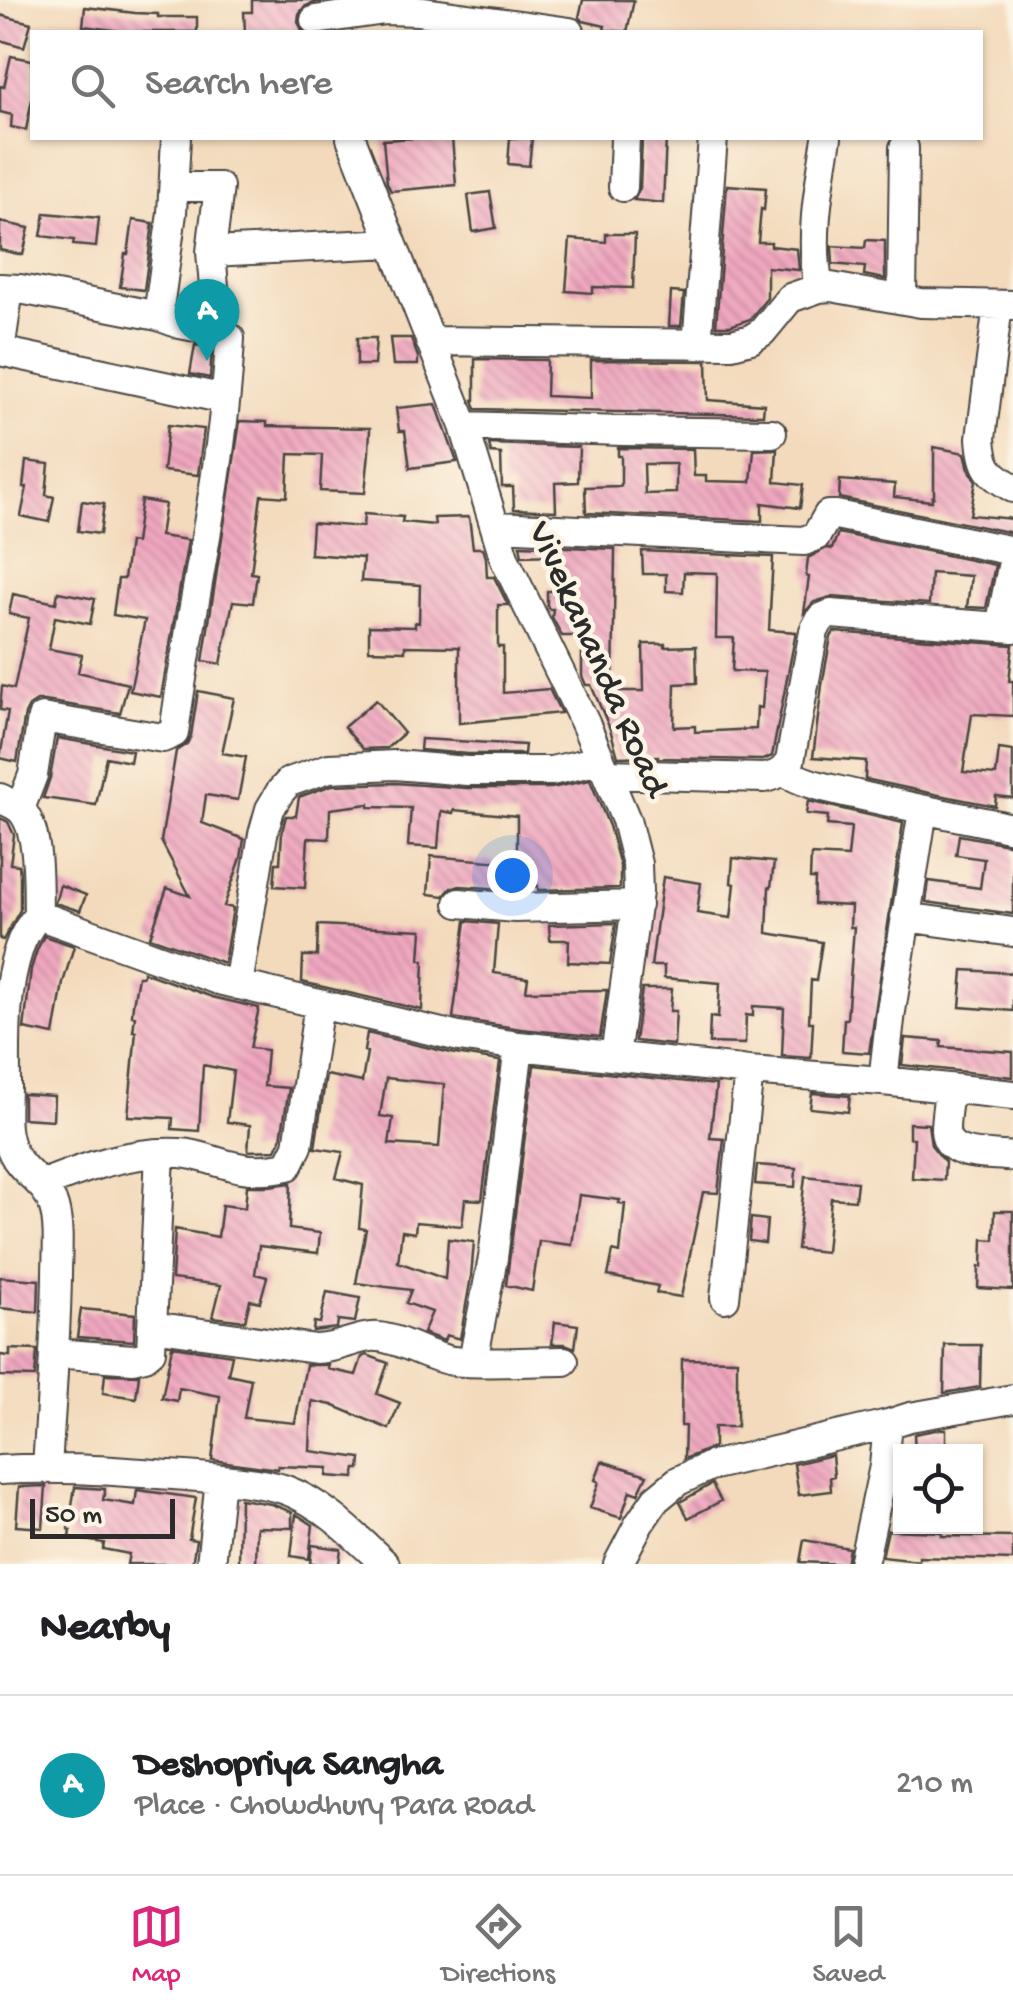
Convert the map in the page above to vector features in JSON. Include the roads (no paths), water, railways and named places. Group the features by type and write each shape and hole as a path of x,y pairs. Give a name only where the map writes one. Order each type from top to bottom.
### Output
{"street":[{"path":"314,18 442,7 560,30"},
{"path":"158,316 176,140"},
{"name":"Vivekananda Road","path":"352,140 464,426 505,560 551,651 626,820 636,864 636,906 615,1056"},
{"path":"624,188 625,140"},
{"path":"697,345 713,140"},
{"path":"818,288 814,246 827,140"},
{"path":"902,299 904,148"},
{"path":"174,187 219,187 210,252 221,332"},
{"path":"210,252 392,243"},
{"path":"430,341 732,344 762,332 790,298 831,287 921,303 1006,305 981,438 986,467 995,478 1013,488"},
{"path":"47,1468 54,1353 54,1206 43,1184 13,1155 6,1135 7,1014 19,945 38,916 35,848 31,826 10,804 33,775 42,718 163,738 174,733 212,496 225,400 230,338 221,332 158,316 5,288 0,351 225,400"},
{"path":"464,426 772,433"},
{"path":"495,526 804,541 816,536 828,515 836,515 1013,552"},
{"path":"238,985 263,834 270,809 289,782 328,768 395,766 467,770 604,767 755,778 776,776 790,761 814,631 821,618 832,614 1007,628 1013,562"},
{"path":"784,771 819,786 1013,828"},
{"path":"883,1081 923,810"},
{"path":"459,903 515,908 636,906"},
{"path":"38,916 238,985 459,1037 749,1071 1013,1096"},
{"path":"905,917 1013,932"},
{"path":"43,1184 107,1162 160,1153 182,1153 247,1169 288,1166 298,1146 319,1004"},
{"path":"473,1361 492,1258 519,1046"},
{"path":"725,1298 749,1071"},
{"path":"949,1090 945,1131 948,1142 958,1150 1013,1157"},
{"path":"54,1353 133,1358 151,1351 160,1153"},
{"path":"152,1326 316,1349 377,1337 455,1361 564,1362"},
{"path":"618,1564 656,1499 678,1481 710,1466 910,1417 1013,1399"},
{"path":"863,1564 884,1466 888,1424"},
{"path":"0,1470 47,1468 220,1479 283,1488 336,1520 385,1564"},
{"path":"211,1564 220,1479"}],"place":[{"name":"Deshopriya Sangha","path":"207,361"}]}
